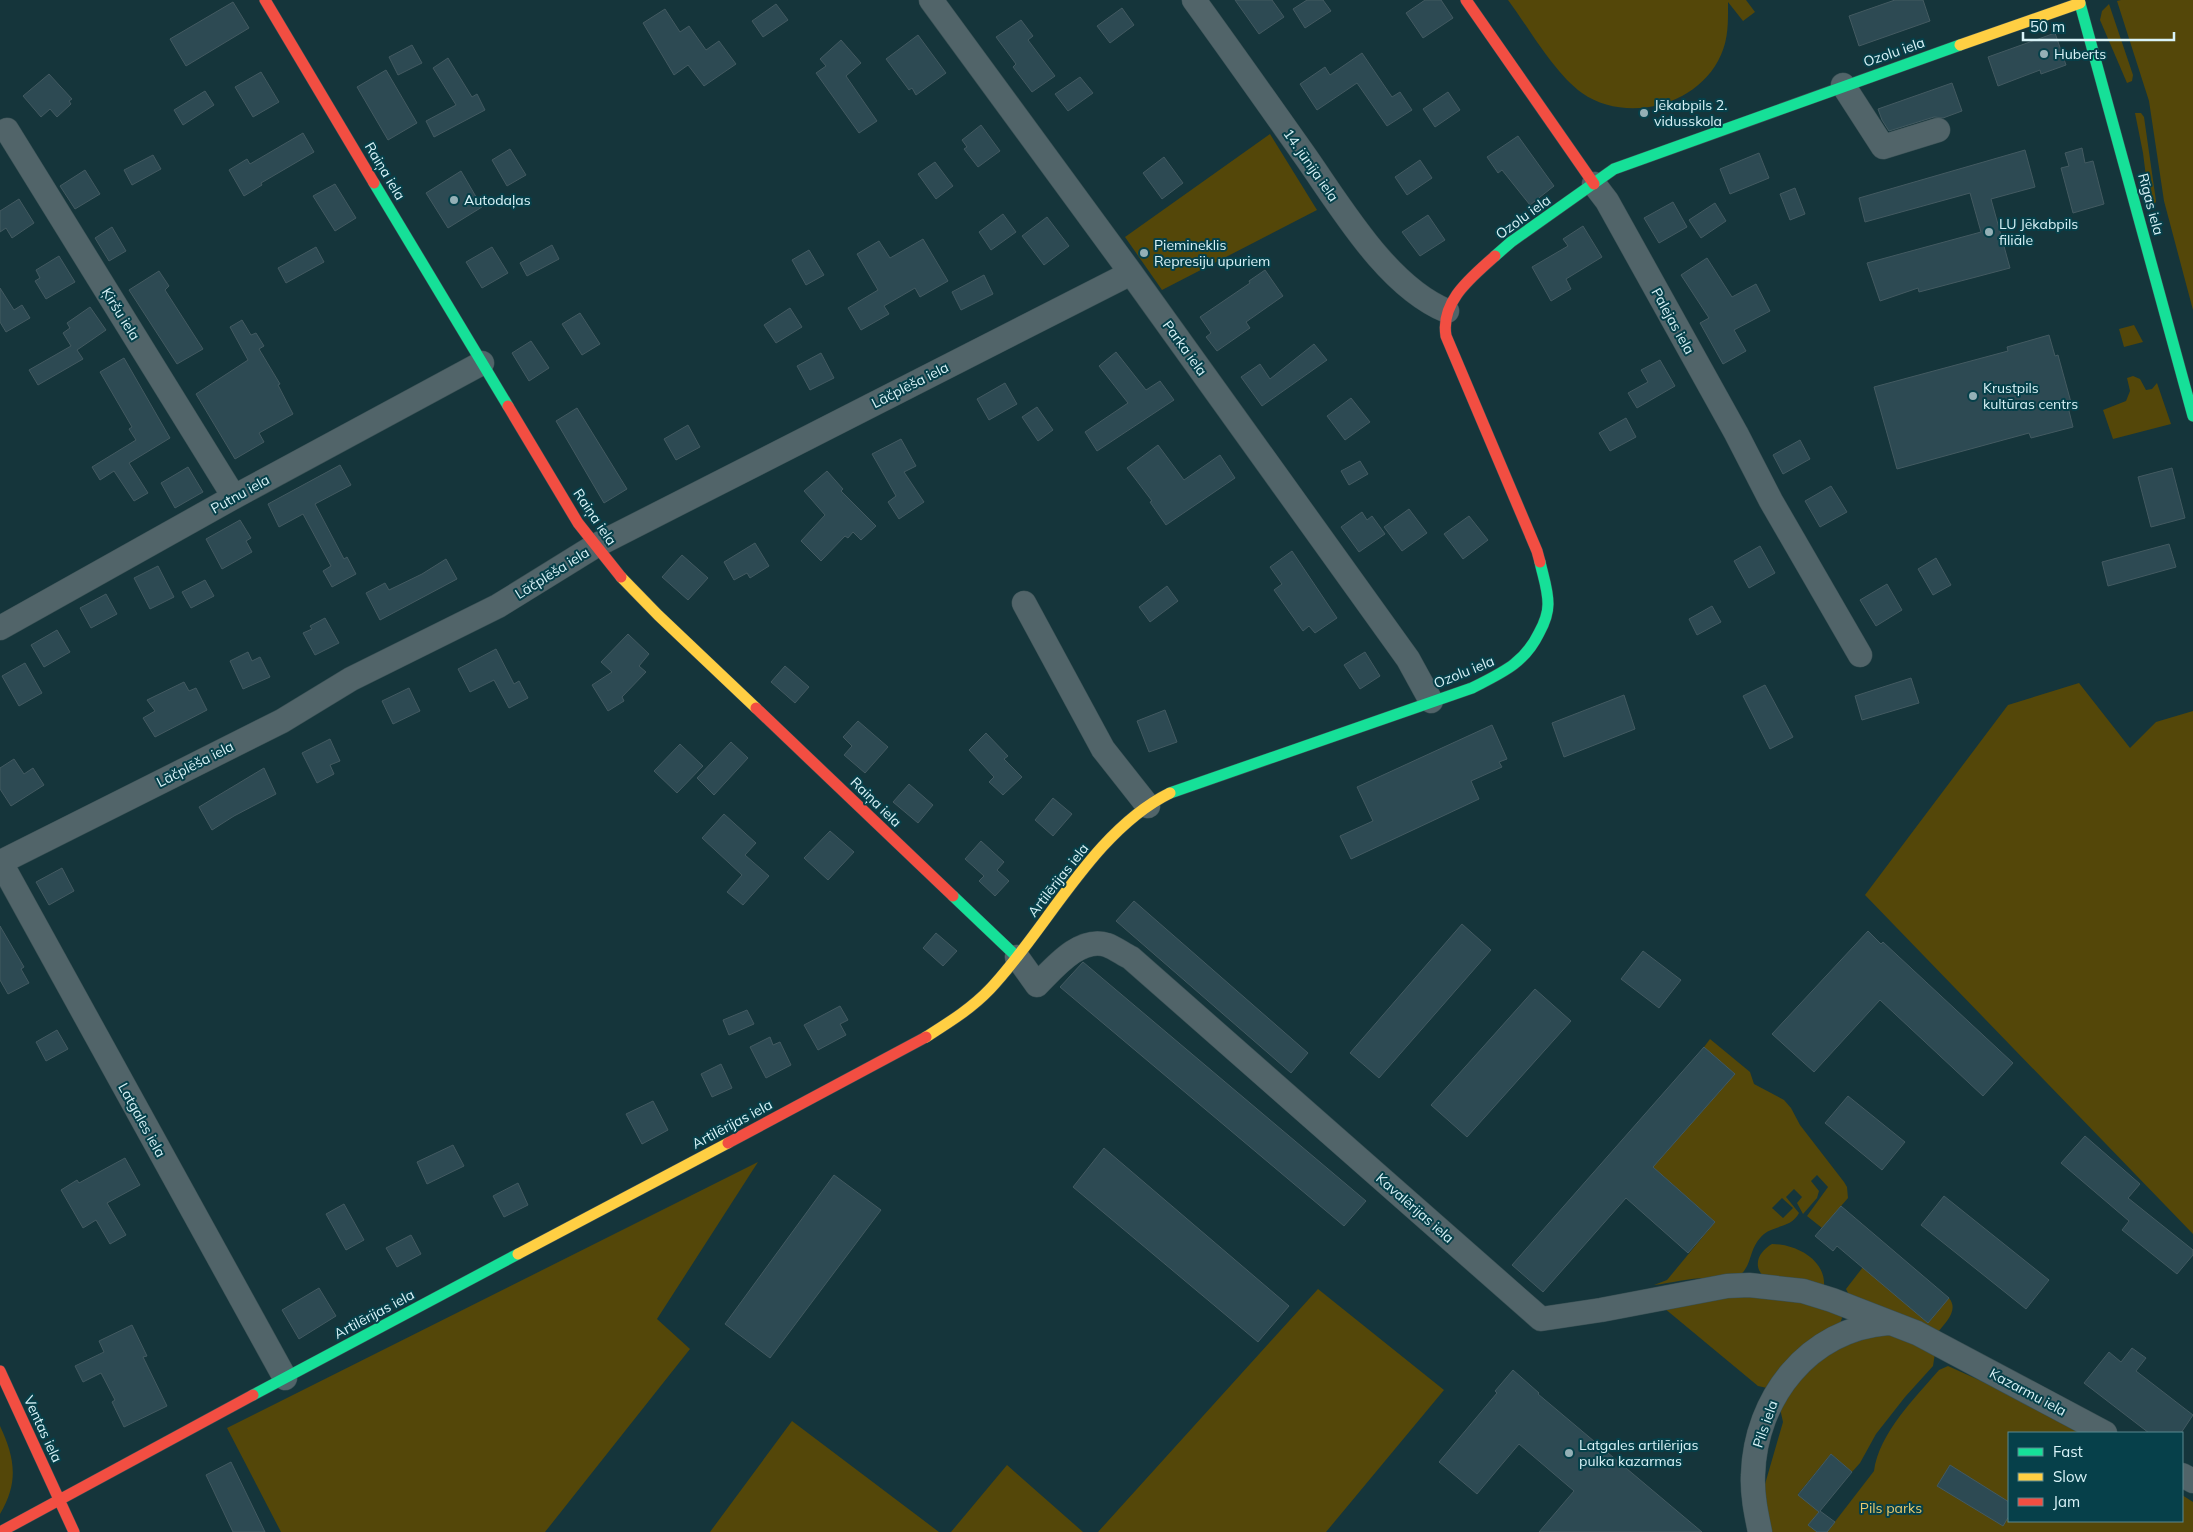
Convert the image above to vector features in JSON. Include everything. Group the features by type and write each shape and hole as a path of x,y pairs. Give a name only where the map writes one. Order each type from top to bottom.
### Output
{"main road":[{"name":"Raiņa iela","path":"265,0 578,523 595,546 614,570 658,615 1017,957"},
{"name":"Palejas iela","path":"1466,0 1594,184"},
{"name":"Ozolu iela","path":"1431,701 1472,688 1504,672 1521,660 1532,648 1539,635 1548,606 1547,591 1537,551 1450,349 1444,325 1447,311 1458,292 1471,278 1511,242 1614,169 1843,85 2083,1"},
{"name":"Rīgas iela","path":"2083,1 2193,416"},
{"name":"Artilērijas iela","path":"0,1532 285,1378 923,1039 970,1007 990,990 1087,865 1113,836 1148,806 1168,794 1431,701"},
{"name":"Ventas iela","path":"0,1371 74,1532"}],"street":[{"name":"Parka iela","path":"931,0 1131,273 1408,660 1431,701"},
{"name":"14. jūnija iela","path":"1194,0 1353,224 1405,284 1418,296 1447,311"},
{"path":"1843,85 1883,147 1938,130"},
{"name":"Ķiršu iela","path":"7,130 234,497"},
{"name":"Palejas iela","path":"1594,184 1607,201 1736,433 1771,501 1860,654"},
{"name":"Lāčplēša iela","path":"0,862 282,721 351,679 498,606 595,546 1131,273"},
{"name":"Putnu iela","path":"0,628 234,497 482,363"},
{"path":"1024,603 1103,749 1148,806"},
{"name":"Latgales iela","path":"0,862 285,1378"},
{"name":"Kavalērijas iela","path":"1017,957 1037,985 1059,964 1084,945 1105,944 1131,958 1541,1319 1601,1310 1726,1286 1749,1285 1803,1291 1848,1306 1888,1323"},
{"name":"Kazarmu iela","path":"1888,1323 1917,1333 1951,1350 2103,1432"},
{"name":"Pils iela","path":"1760,1532 1754,1498 1755,1454 1764,1416 1780,1387 1799,1365 1835,1338 1853,1329 1888,1323"}],"green space":[{"path":"1508,0 1746,0 1755,12 1743,21 1728,2 1727,32 1722,54 1707,77 1692,90 1675,99 1657,105 1637,108 1618,107 1599,102 1582,93 1552,62"},
{"path":"2193,0 2193,310 2164,201 2149,101 2117,1"},
{"path":"2109,4 2133,75 2132,81 2127,83 2100,20 2102,11"},
{"path":"2135,113 2141,113 2144,117 2156,201 2154,206 2150,208 2143,153"},
{"path":"1270,134 1317,210 1162,290 1125,237"},
{"path":"2134,325 2143,342 2124,347 2119,329"},
{"path":"2133,376 2140,379 2146,390 2152,389 2157,383 2171,424 2113,439 2103,410 2126,401 2130,391 2127,378"},
{"path":"2079,683 2130,748 2156,722 2193,711 2193,1234 1865,895 2008,705"},
{"path":"1710,1039 1750,1072 1754,1084 1784,1100 1791,1108 1800,1125 1844,1182 1847,1187 1848,1198 1822,1228 1807,1216 1828,1187 1817,1175 1811,1181 1819,1191 1817,1198 1803,1214 1797,1203 1802,1197 1794,1189 1786,1197 1799,1213 1792,1221 1768,1231 1759,1239 1747,1267 1741,1274 1730,1278 1694,1279 1654,1285 1667,1280 1715,1222 1653,1167 1735,1074 1704,1047","holes":["1782,1198 1793,1208 1783,1218 1772,1208"]},
{"path":"758,1162 657,1319 690,1349 545,1532 281,1532 227,1428"},
{"path":"1772,1244 1791,1247 1808,1255 1820,1268 1824,1286 1763,1276 1758,1267 1759,1258 1764,1250"},
{"path":"1863,1267 1928,1323 1949,1298 1953,1307 1948,1320 1938,1332 1847,1298 1848,1293 1846,1289"},
{"path":"1318,1289 1444,1390 1326,1532 1098,1532"},
{"path":"1782,1294 1841,1314 1842,1318 1840,1324 1781,1368 1767,1388 1758,1386 1664,1308 1722,1298"},
{"path":"1886,1334 1902,1337 1935,1353 1933,1366 1905,1397 1876,1434 1860,1463 1852,1472 1831,1454 1798,1494 1819,1512 1808,1525 1817,1532 1770,1532 1763,1491 1783,1422 1779,1404 1803,1372 1846,1343"},
{"name":"Pils parks","path":"1948,1366 2056,1415 2082,1432 2008,1432 2008,1522 2183,1522 2183,1496 2193,1502 2193,1532 1827,1532 1874,1471 1877,1457 1890,1430 1909,1404 1939,1370"},
{"path":"792,1421 939,1532 710,1532"},
{"path":"0,1426 12,1459 13,1470 10,1491 0,1514"},
{"path":"1007,1465 1083,1532 951,1532"}],"building":[{"path":"1235,0 1272,0 1284,17 1259,34"},
{"path":"1307,0 1323,0 1331,11 1305,28 1293,9"},
{"path":"1425,0 1441,0 1453,18 1423,38 1406,13"},
{"path":"1895,0 1923,0 1930,21 1859,46 1849,16"},
{"path":"233,2 249,28 186,66 170,39"},
{"path":"776,4 788,20 763,37 752,21"},
{"path":"1122,8 1134,25 1110,43 1097,26"},
{"path":"665,9 680,32 689,26 706,50 719,41 736,64 704,86 688,65 674,75 643,23"},
{"path":"1021,20 1033,36 1028,40 1055,76 1032,92 1013,67 1016,64 996,37"},
{"path":"2055,33 2066,65 2041,74 2040,70 1998,86 1988,57"},
{"path":"918,35 946,73 916,95 912,88 909,90 886,59"},
{"path":"841,40 861,63 846,76 877,121 859,133 816,73 826,66 820,59"},
{"path":"412,45 422,63 398,75 389,57"},
{"path":"1362,53 1392,97 1400,92 1412,110 1387,126 1357,83 1317,110 1300,84 1325,67 1330,75"},
{"path":"448,58 472,97 477,94 485,110 434,137 426,121 456,105 433,68"},
{"path":"386,70 417,123 388,140 357,87"},
{"path":"261,72 279,102 253,117 235,87"},
{"path":"49,74 72,99 69,101 71,104 57,117 50,109 41,117 23,96"},
{"path":"1080,77 1093,93 1068,111 1055,94"},
{"path":"1952,83 1962,111 1943,118 1934,117 1889,131 1878,109"},
{"path":"205,91 214,105 183,125 174,110"},
{"path":"1448,92 1460,110 1435,127 1423,109"},
{"path":"981,125 1000,151 978,167 964,149 967,147 962,140"},
{"path":"303,133 314,152 261,183 262,185 244,196 229,170 247,159 250,164"},
{"path":"1518,136 1554,186 1530,205 1502,170 1498,173 1487,157"},
{"path":"2082,148 2085,163 2093,161 2104,204 2073,213 2061,168 2069,166 2065,153"},
{"path":"510,149 526,175 507,186 492,160"},
{"path":"2025,150 2035,187 1991,199 2010,268 1919,292 1918,288 1880,301 1867,263 1981,232 1970,193 1865,222 1859,198"},
{"path":"1759,153 1769,178 1730,194 1720,169"},
{"path":"153,155 161,169 132,185 124,170"},
{"path":"1164,157 1183,183 1162,199 1143,173"},
{"path":"1420,160 1432,178 1407,195 1395,177"},
{"path":"935,162 953,186 936,199 918,174"},
{"path":"85,170 100,194 75,209 60,186"},
{"name":"Autodaļas","path":"461,171 482,207 448,228 426,193"},
{"path":"335,184 356,218 335,231 313,196"},
{"path":"1795,188 1805,214 1790,220 1780,194"},
{"path":"19,199 34,223 12,238 6,228 0,232 0,211"},
{"path":"1673,202 1687,227 1659,243 1644,218"},
{"path":"1715,203 1726,221 1701,238 1689,220"},
{"path":"1003,214 1016,232 991,250 979,232"},
{"path":"1428,215 1445,240 1420,256 1402,232"},
{"path":"1047,217 1069,246 1044,265 1022,236"},
{"path":"1583,226 1602,257 1566,279 1571,289 1551,301 1532,267 1568,246 1563,239"},
{"path":"112,227 126,251 109,261 95,238"},
{"path":"923,239 948,281 920,297 915,288 884,306 889,314 861,330 848,308 878,290 857,254 879,241 890,258"},
{"path":"552,245 559,259 527,276 520,263"},
{"path":"316,247 324,262 286,283 278,268"},
{"path":"492,247 508,273 482,288 466,262"},
{"path":"809,250 824,275 806,285 792,260"},
{"path":"59,256 75,282 46,299 35,281 40,278 36,270"},
{"path":"1707,258 1732,297 1756,284 1770,311 1734,330 1746,351 1723,364 1700,323 1709,318 1681,275"},
{"path":"1265,270 1283,296 1246,322 1250,328 1217,351 1206,337 1211,333 1200,317 1250,283 1249,281"},
{"path":"159,271 169,286 165,290 203,349 177,364 129,290"},
{"path":"984,275 993,294 961,310 952,292"},
{"path":"0,288 14,310 22,305 30,318 6,332 0,322"},
{"path":"90,307 106,330 77,350 83,359 38,385 29,370 71,346 63,333 70,328 67,323"},
{"path":"790,308 802,327 776,343 764,325"},
{"path":"580,313 600,344 582,355 562,324"},
{"path":"242,320 251,335 256,333 264,346 259,349 280,384 278,385 293,414 259,433 264,442 235,459 196,394 248,360 230,327"},
{"name":"Krustpils kultūras centrs","path":"2049,335 2055,356 2058,355 2072,406 2068,407 2073,427 2031,438 2029,433 1897,469 1874,387 2008,351 2007,347"},
{"path":"531,341 549,368 529,381 512,353"},
{"path":"1314,344 1327,360 1262,406 1241,377 1260,364 1270,379"},
{"path":"1116,352 1146,390 1160,381 1174,400 1097,451 1085,432 1128,403 1099,366"},
{"path":"821,353 834,378 810,390 797,366"},
{"path":"124,358 170,438 129,463 148,493 134,501 114,471 100,480 92,467 136,440 129,429 132,427 100,372"},
{"path":"1660,360 1675,386 1637,408 1628,393 1648,382 1641,370"},
{"path":"1005,383 1017,404 989,420 977,399"},
{"path":"1351,398 1370,422 1345,440 1327,416"},
{"path":"1037,407 1053,430 1038,441 1022,417"},
{"path":"577,408 627,489 604,503 556,421"},
{"path":"1626,418 1636,437 1610,451 1599,433"},
{"path":"688,425 700,447 676,460 664,439"},
{"path":"901,439 916,466 904,472 924,502 899,519 888,502 896,496 872,454"},
{"path":"1800,440 1810,459 1783,474 1773,455"},
{"path":"1158,445 1184,480 1220,455 1235,478 1166,525 1150,502 1152,501 1127,468"},
{"path":"1360,461 1368,474 1349,485 1341,471"},
{"path":"340,465 351,485 315,504 344,559 347,557 356,574 332,587 323,571 331,566 303,514 279,527 268,504"},
{"path":"188,467 203,492 175,508 161,483"},
{"path":"2172,468 2185,518 2151,527 2138,477"},
{"path":"827,471 843,489 841,491 876,526 861,540 853,532 848,538 845,536 821,561 801,541 825,515 804,491"},
{"path":"1831,486 1847,512 1820,527 1805,501"},
{"path":"1409,509 1427,533 1402,551 1384,527"},
{"path":"1362,512 1367,520 1372,516 1385,534 1359,552 1341,527"},
{"path":"1469,516 1488,540 1463,559 1444,534"},
{"path":"240,520 251,538 246,541 252,552 222,569 206,539"},
{"path":"755,543 769,566 750,578 747,573 734,580 724,562"},
{"path":"2169,544 2176,567 2108,586 2102,562"},
{"path":"1760,546 1775,573 1749,588 1734,561"},
{"path":"1292,551 1337,618 1315,633 1309,626 1303,631 1274,590 1282,584 1270,567"},
{"path":"682,555 708,578 688,600 662,577"},
{"path":"1936,558 1951,585 1933,595 1918,569"},
{"path":"446,559 457,579 380,620 366,593 385,583 389,590 422,574"},
{"path":"158,566 174,597 150,609 134,578"},
{"path":"205,580 214,596 191,608 182,592"},
{"path":"1887,584 1902,610 1876,626 1860,600"},
{"path":"1167,586 1178,601 1150,622 1139,607"},
{"path":"106,594 117,614 91,628 80,608"},
{"path":"1712,606 1721,622 1697,635 1689,619"},
{"path":"325,618 339,643 315,655 303,633 312,629 310,626"},
{"path":"57,630 70,652 44,667 31,645"},
{"path":"628,634 649,654 639,666 646,672 622,697 624,701 608,711 592,685 612,672 601,662"},
{"path":"496,649 514,684 519,681 528,698 509,708 494,680 470,692 458,669"},
{"path":"248,652 252,661 260,657 270,677 243,689 230,661"},
{"path":"1365,652 1380,676 1360,689 1344,665"},
{"path":"25,663 42,693 19,706 2,676"},
{"path":"785,666 809,687 795,703 771,682"},
{"path":"1911,678 1919,703 1862,720 1855,696"},
{"path":"184,682 189,691 196,688 207,710 155,737 143,718 155,711 147,700"},
{"path":"1765,685 1793,737 1770,749 1743,696"},
{"path":"409,688 420,711 393,724 382,701"},
{"path":"1624,695 1635,729 1564,757 1552,723"},
{"path":"1165,710 1177,742 1149,752 1137,721"},
{"path":"858,721 888,747 865,773 844,755 852,746 843,737"},
{"path":"1492,725 1507,759 1499,762 1502,767 1471,781 1479,799 1351,859 1340,836 1373,821 1357,787"},
{"path":"986,733 1008,756 1004,759 1022,777 1003,795 989,782 994,777 969,750"},
{"path":"330,739 340,761 330,765 334,774 317,783 302,753"},
{"path":"731,742 748,758 714,795 697,778"},
{"path":"680,744 703,766 677,793 654,771"},
{"path":"14,759 24,774 33,768 44,785 11,806 0,789 0,768"},
{"path":"264,768 276,794 212,830 199,807"},
{"path":"909,784 933,805 918,823 893,802"},
{"path":"1053,798 1072,814 1053,836 1035,820"},
{"path":"724,814 756,843 745,855 769,876 743,905 727,892 742,875 702,838"},
{"path":"830,831 854,852 828,880 804,858"},
{"path":"981,841 1004,862 997,870 1009,881 995,896 979,881 984,876 965,859"},
{"path":"62,868 74,891 49,905 36,882"},
{"path":"1134,901 1308,1053 1291,1073 1116,921"},
{"path":"1462,924 1491,950 1379,1078 1350,1053"},
{"path":"0,926 24,967 21,969 29,983 8,994 0,980"},
{"path":"1868,931 1881,944 1883,942 2013,1063 1983,1096 1880,1000 1814,1072 1772,1034"},
{"path":"936,933 957,951 943,966 923,948"},
{"path":"1643,951 1681,980 1659,1008 1621,979"},
{"path":"1083,962 1366,1201 1344,1226 1060,987"},
{"path":"1535,989 1571,1021 1467,1137 1431,1105"},
{"path":"840,1006 848,1020 840,1024 846,1035 818,1050 804,1025"},
{"path":"747,1010 754,1024 729,1035 723,1020"},
{"path":"57,1030 68,1049 46,1061 36,1042"},
{"path":"770,1037 773,1045 780,1042 791,1065 766,1078 750,1047"},
{"path":"1704,1047 1735,1074 1653,1167 1715,1222 1688,1253 1626,1198 1543,1292 1512,1265"},
{"path":"721,1064 732,1088 712,1097 701,1074"},
{"path":"1848,1096 1905,1142 1882,1170 1825,1123"},
{"path":"653,1101 668,1130 642,1144 626,1114"},
{"path":"2085,1136 2140,1184 2128,1198 2193,1250 2193,1255 2177,1274 2122,1230 2129,1221 2061,1163"},
{"path":"453,1145 464,1166 427,1184 417,1162"},
{"path":"1104,1148 1289,1306 1258,1342 1073,1187"},
{"path":"125,1158 140,1185 107,1203 126,1235 110,1244 96,1220 83,1228 61,1190 77,1180 79,1183"},
{"path":"834,1175 881,1210 770,1358 725,1324"},
{"path":"518,1183 528,1205 504,1217 493,1196"},
{"path":"1944,1196 2049,1280 2026,1309 1921,1225"},
{"path":"344,1204 364,1240 346,1250 326,1214"},
{"path":"1841,1206 1949,1298 1928,1323 1837,1246 1833,1251 1815,1236"},
{"path":"411,1235 421,1254 397,1267 386,1248"},
{"path":"319,1288 336,1316 299,1339 282,1310"},
{"path":"132,1325 147,1356 143,1357 167,1406 124,1427 112,1402 115,1400 101,1373 83,1382 75,1366 104,1352 99,1341"},
{"path":"2132,1348 2146,1358 2136,1371 2193,1415 2182,1432 2148,1432 2084,1383 2109,1352 2121,1362"},
{"name":"Latgales artilērijas pulka kazarmas","path":"1513,1370 1538,1394 1702,1532 1539,1532 1574,1491 1519,1444 1477,1494 1439,1462 1497,1393 1495,1391"},
{"path":"1831,1454 1852,1472 1820,1511 1835,1522 1827,1532 1817,1532 1808,1525 1819,1512 1798,1495"},
{"path":"231,1462 265,1532 233,1532 206,1475"},
{"path":"1950,1465 2008,1501 2008,1518 2003,1526 1937,1486"}],"traffic: fast":[{"path":"2079,0 2193,416"},
{"path":"1495,256 1511,242 1614,169 1960,45"},
{"path":"374,183 508,406"},
{"path":"1170,793 1472,688 1502,672 1526,653 1541,630 1545,619 1548,598 1540,562"},
{"path":"953,896 1017,957"},
{"path":"253,1395 518,1254"}],"traffic: slow":[{"path":"1960,45 2080,3"},
{"path":"621,577 658,615 756,708"},
{"path":"926,1037 951,1021 983,996 1011,965 1072,883 1117,831 1142,810 1170,793"},
{"path":"518,1254 728,1143"}],"traffic: jam":[{"path":"265,0 374,183"},
{"path":"1466,0 1594,184"},
{"path":"1495,256 1468,281 1453,301 1445,323 1446,336 1540,562"},
{"path":"508,406 578,523 621,577"},
{"path":"756,708 953,896"},
{"path":"728,1143 926,1037"},
{"path":"0,1371 74,1532"},
{"path":"0,1532 253,1395"}],"place":[{"name":"Huberts","path":"2044,54"},
{"name":"Jēkabpils 2. vidusskola","path":"1644,113"},
{"name":"Autodaļas","path":"454,200"},
{"name":"LU Jēkabpils filiāle","path":"1989,232"},
{"name":"Piemineklis Represiju upuriem","path":"1144,253"},
{"name":"Krustpils kultūras centrs","path":"1973,396"},
{"name":"Latgales artilērijas pulka kazarmas","path":"1569,1453"}]}
